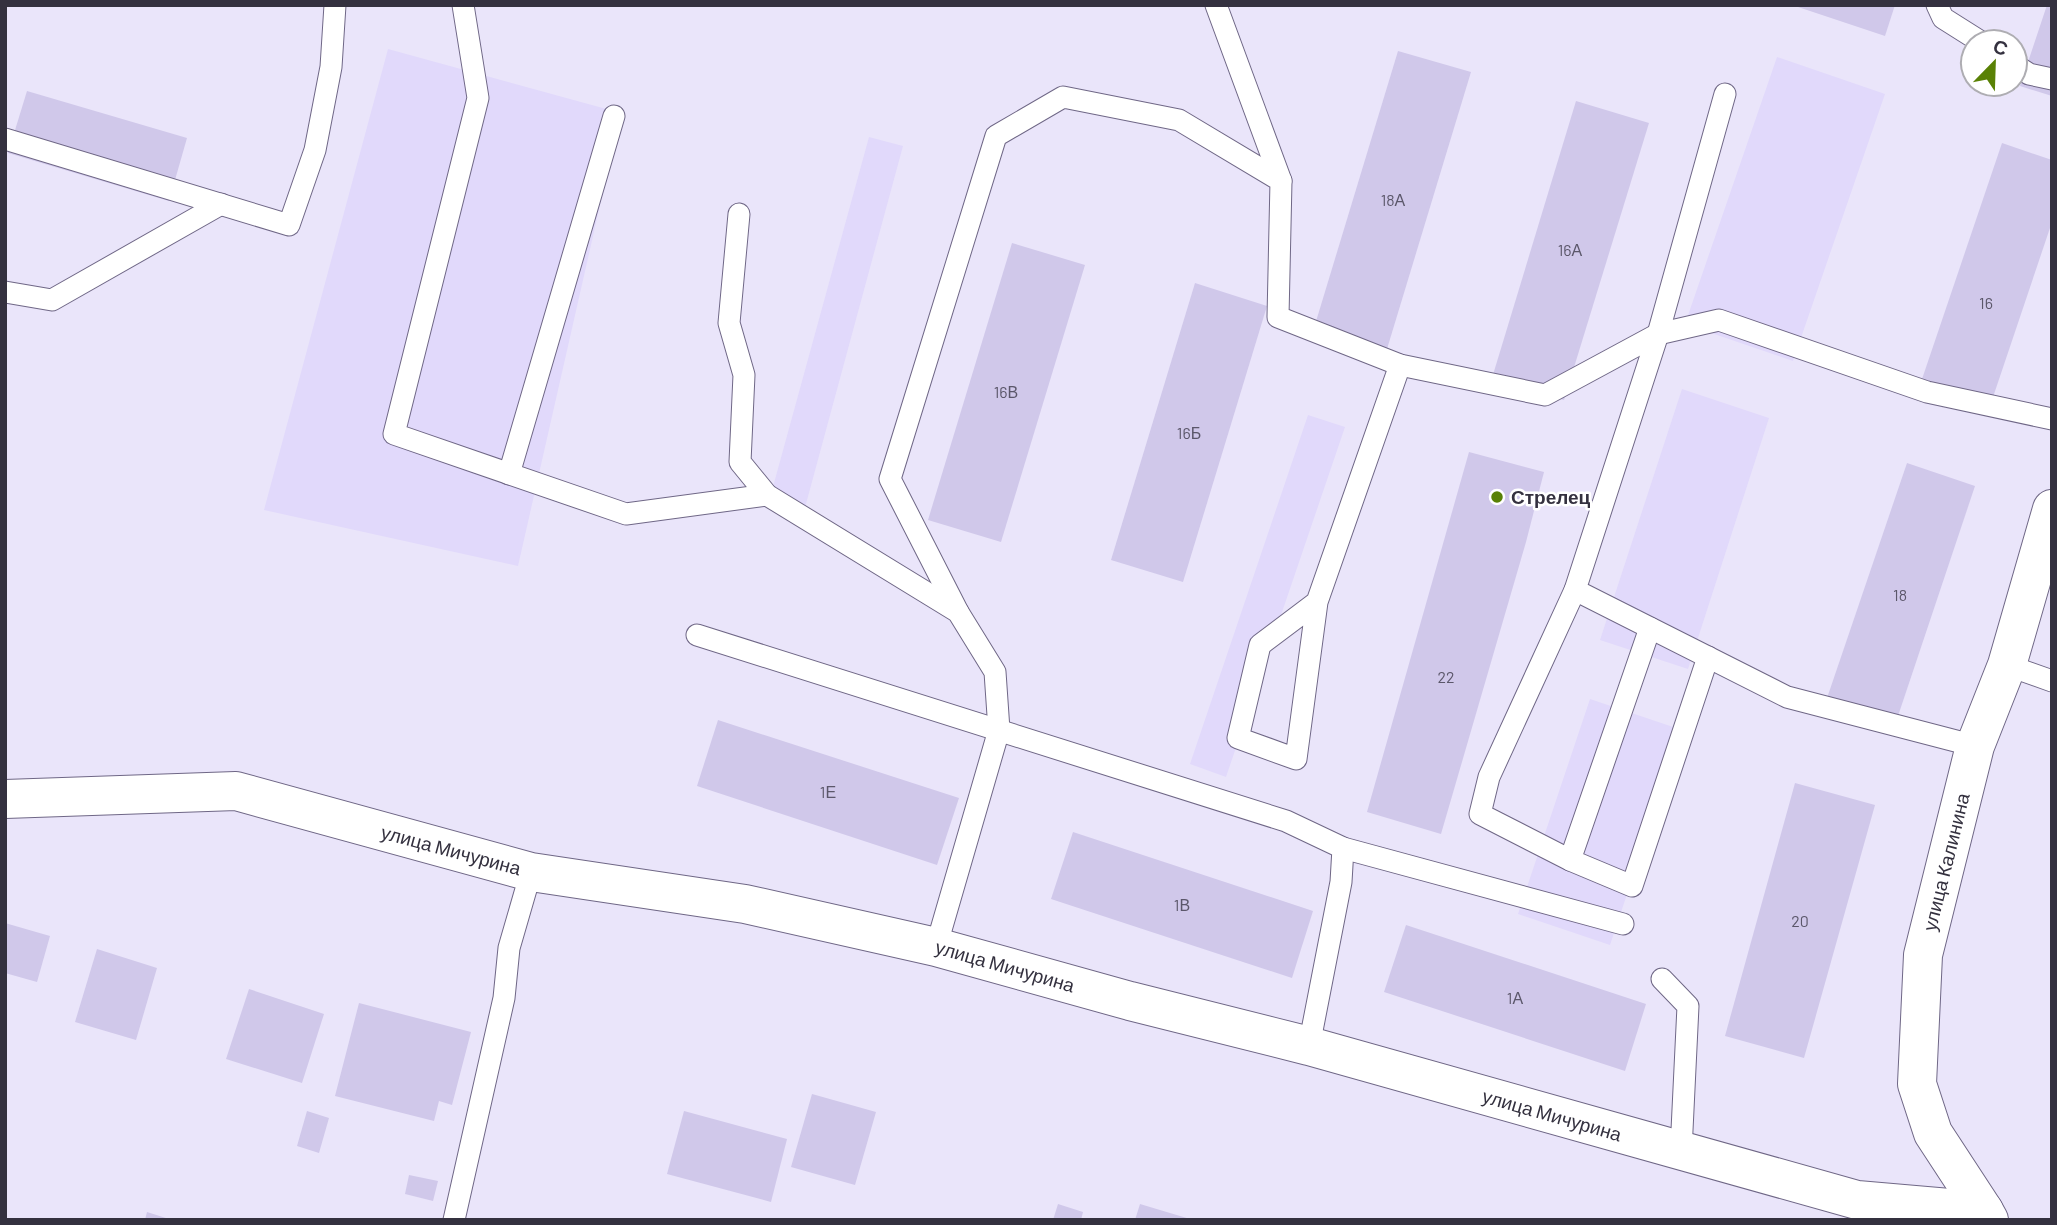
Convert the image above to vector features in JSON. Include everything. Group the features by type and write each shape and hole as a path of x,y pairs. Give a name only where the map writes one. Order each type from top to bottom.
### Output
{"street":[{"name":"улица Калинина","path":"1986,1215 1933,1133 1917,1084 1923,955 1975,746 2007,665 2052,509"},
{"name":"улица Мичурина","path":"5,799 236,791 531,873 745,904 936,947 1130,1001 1308,1046 1857,1200 1986,1215"}],"lane":[{"path":"5,139 289,225 315,150 331,67 335,5"},
{"path":"463,5 478,98 394,434 626,514 767,495"},
{"path":"1216,5 1281,181 1278,317 1400,365 1545,395 1658,334 1719,320 1927,392 2052,419"},
{"path":"1937,5 1943,18 1959,28"},
{"path":"2029,74 2052,79"},
{"path":"1708,657 1632,886 1570,860 1479,814 1489,777 1575,590 1658,334 1725,94"},
{"path":"936,947 999,730 995,671 958,612 890,479 996,136 1063,97 1179,120 1281,181"},
{"path":"509,474 614,116"},
{"path":"5,292 52,300 221,204"},
{"path":"739,214 729,323 744,375 740,462 767,495 958,612"},
{"path":"1317,602 1260,645 1238,738 1296,759 1317,602 1400,365"},
{"path":"1575,590 1787,697 1975,746"},
{"path":"1570,860 1650,628"},
{"path":"697,635 1286,821 1343,848 1623,924"},
{"path":"2007,665 2052,681"},
{"path":"1308,1046 1341,882 1343,848"},
{"path":"454,1220 504,998 509,948 531,873"},
{"path":"1662,979 1688,1006 1681,1151"}],"shaded area":[{"path":"388,49 621,113 518,566 264,510"},
{"path":"1777,57 1885,94 1793,361 1685,324"},
{"path":"869,137 903,146 803,515 768,505"},
{"path":"1682,389 1769,418 1688,669 1600,640"},
{"path":"1308,415 1345,427 1226,777 1190,764"},
{"path":"1590,699 1682,730 1610,945 1518,914"}],"building":[{"path":"1792,5 1895,5 1885,36"},
{"path":"2047,5 2052,5 2052,96 2029,89 2029,59"},
{"path":"1398,51 1471,72 1387,349 1314,328"},
{"path":"27,91 187,138 169,201 8,153"},
{"path":"1576,101 1649,123 1564,400 1492,378"},
{"path":"2002,143 2052,160 2052,222 1989,409 1920,385"},
{"path":"1012,243 1085,265 1001,542 928,520"},
{"path":"1195,283 1267,306 1183,582 1111,560"},
{"path":"1469,452 1544,472 1441,834 1367,812"},
{"path":"1907,463 1975,486 1894,728 1825,704"},
{"path":"718,720 959,798 937,865 697,786"},
{"path":"1795,783 1875,805 1804,1058 1725,1036"},
{"path":"1073,832 1313,911 1292,978 1051,899"},
{"path":"5,923 50,936 37,982 5,973"},
{"path":"1406,925 1646,1004 1625,1071 1384,992"},
{"path":"97,949 157,968 136,1040 75,1022"},
{"path":"249,989 324,1014 302,1083 226,1059"},
{"path":"359,1003 471,1032 452,1105 439,1101 434,1121 335,1096"},
{"path":"812,1094 876,1112 855,1185 791,1167"},
{"path":"307,1111 329,1118 319,1153 297,1146"},
{"path":"684,1111 787,1139 771,1202 667,1174"},
{"path":"409,1175 438,1181 433,1201 405,1194"},
{"path":"1058,1204 1083,1212 1081,1220 1053,1220"},
{"path":"1140,1204 1190,1219 1190,1220 1135,1220"},
{"path":"147,1212 169,1219 169,1220 145,1220"}],"place":[{"name":"Стрелец","path":"1497,497"}]}
